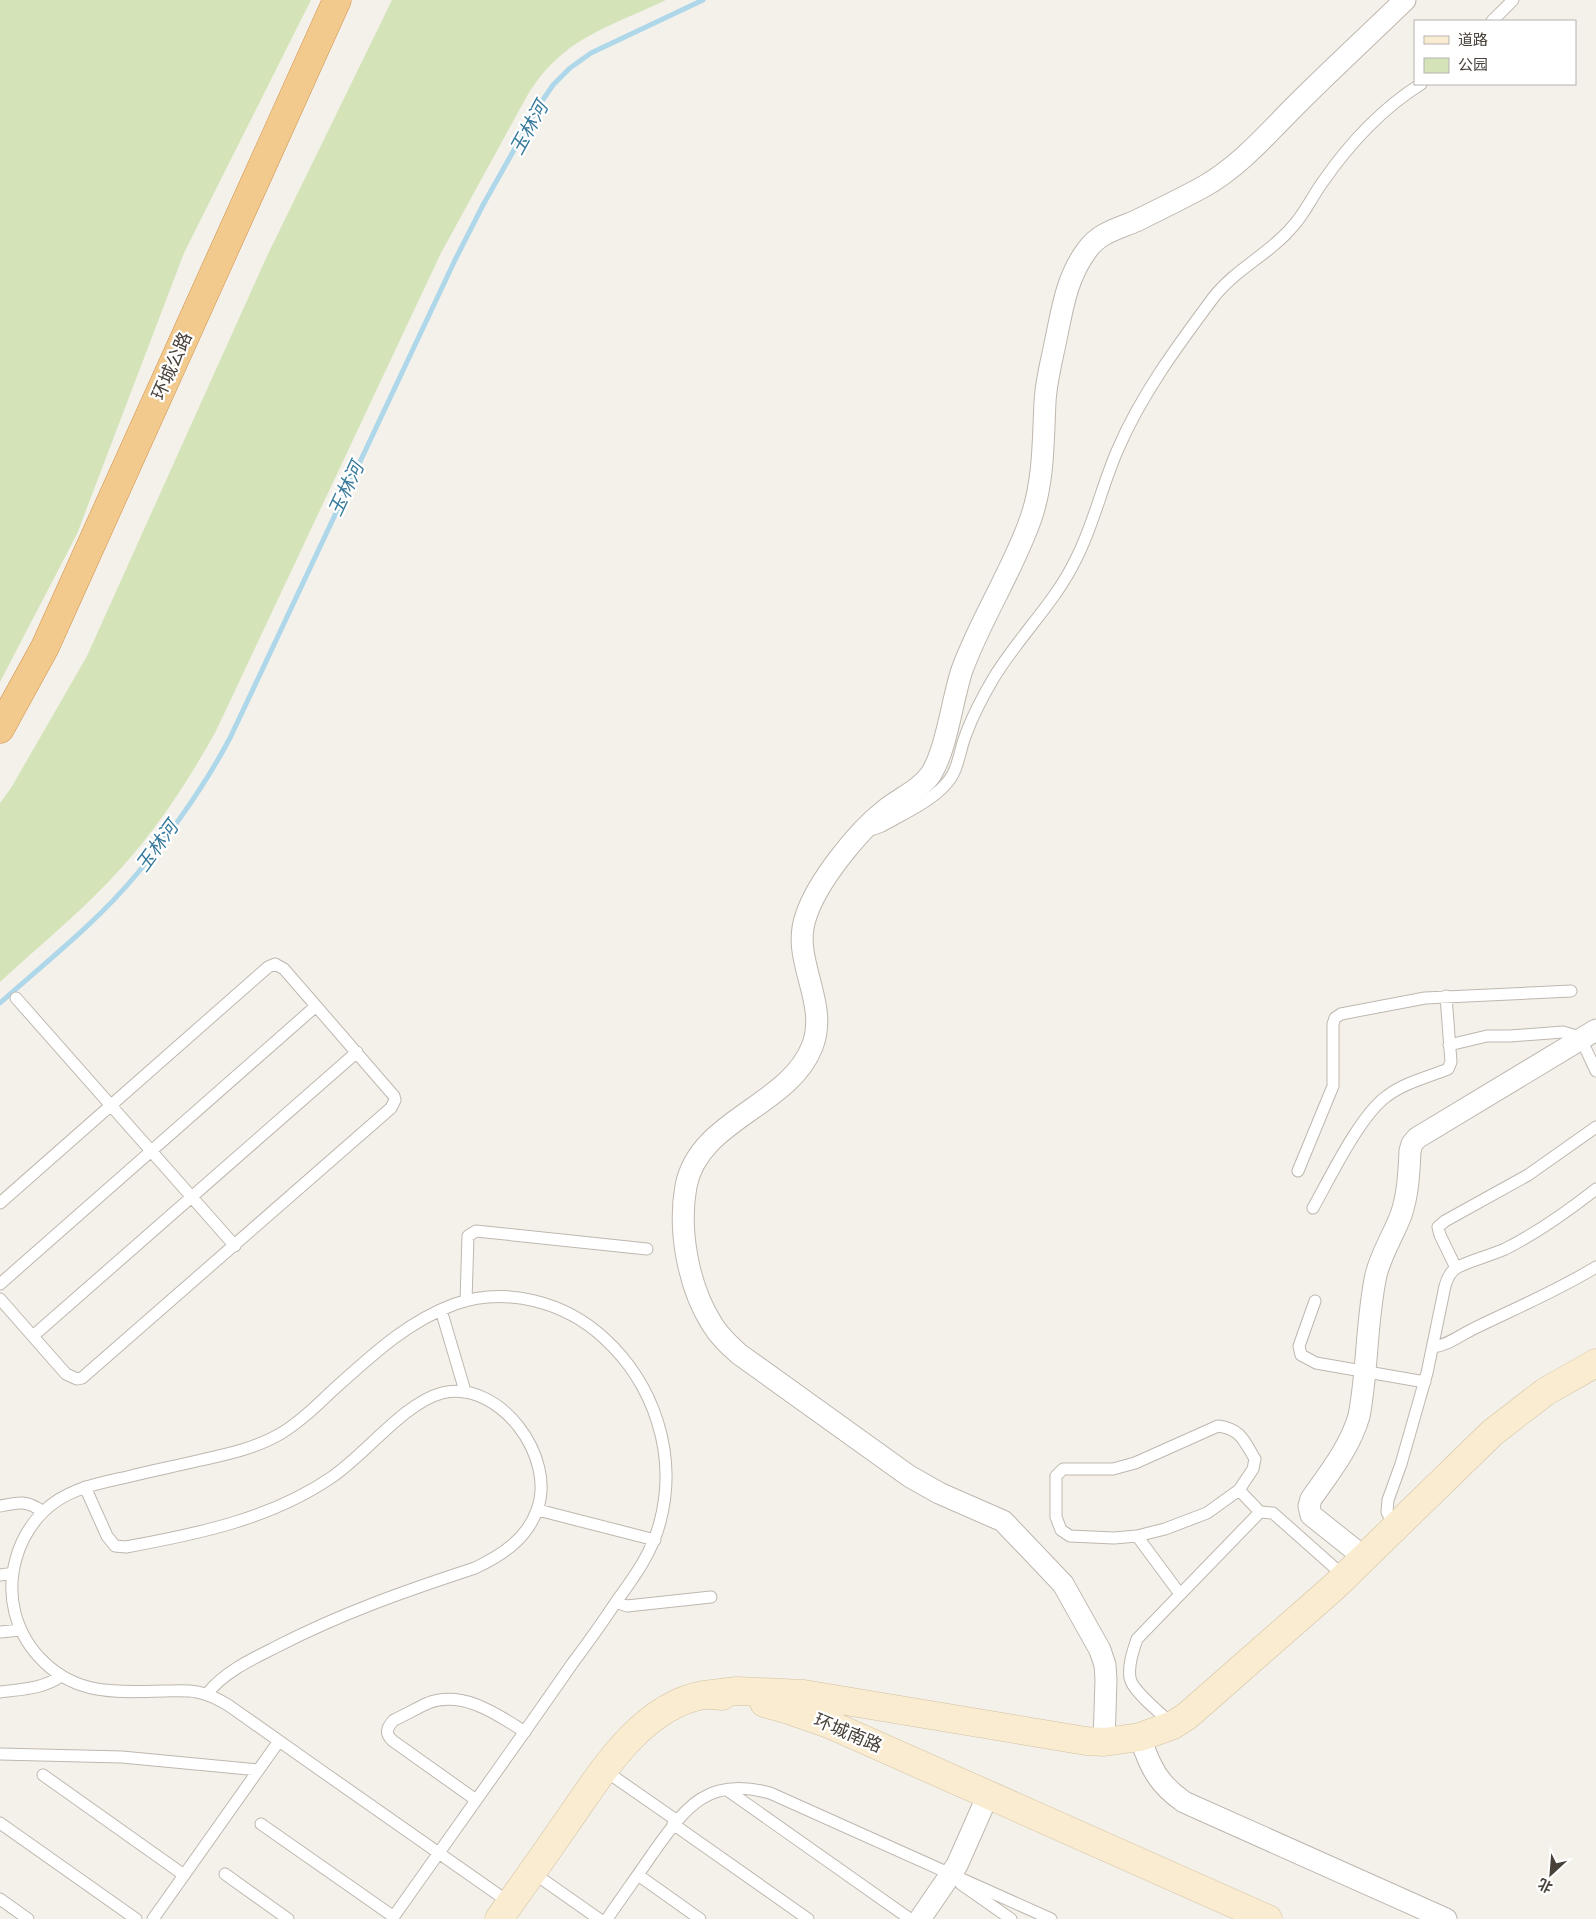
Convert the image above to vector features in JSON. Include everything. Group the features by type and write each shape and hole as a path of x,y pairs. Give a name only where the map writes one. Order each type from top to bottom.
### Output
{"highway":[{"name":"环城公路","path":"0,729 45,648 337,0"}],"main road":[{"path":"504,1911 617,1753 647,1724 684,1701 704,1695 737,1691 771,1691 833,1712 1086,1741 1104,1742 1140,1738 1172,1725 1201,1705 1345,1577 1468,1456 1518,1412 1552,1388 1596,1363"},
{"name":"环城南路","path":"833,1712 988,1795 1268,1919"}],"street":[{"path":"1104,1742 1105,1665 1100,1650 1071,1596 1053,1572 1003,1521 939,1493 909,1476 725,1342 713,1326 696,1292 691,1273 685,1234 686,1189 689,1174 700,1154 712,1140 790,1079 805,1060 815,1038 817,1014 802,949 803,926 815,896 866,827 887,808 924,782 931,773 940,752 963,669 1030,522 1037,496 1043,460 1046,387 1068,284 1076,268 1088,249 1101,235 1141,218 1200,188 1242,160 1336,65 1405,0"},
{"path":"1364,1558 1312,1515 1309,1506 1311,1499 1344,1452 1354,1432 1361,1407 1372,1296 1383,1254 1406,1199 1412,1144 1417,1138 1589,1035"},
{"path":"1140,1738 1147,1758 1157,1777 1174,1795 1184,1802 1446,1919"},
{"path":"920,1919 951,1875 988,1795"}],"lane":[{"path":"1493,20 1513,0"},
{"path":"866,827 882,826 937,793 950,780 958,764 970,723 993,679 1061,585 1076,560 1118,449 1134,416 1174,352 1214,297 1232,277 1293,226 1333,168 1376,118 1400,97 1419,85"},
{"path":"0,1203 275,964 280,966 357,1052 392,1092 395,1100 394,1104 235,1246 82,1378 76,1379 66,1374 0,1299"},
{"path":"1298,1171 1333,1086 1333,1024 1335,1018 1340,1014 1425,998 1571,991"},
{"path":"1313,1208 1359,1129 1386,1096 1396,1090 1448,1070 1451,1062 1446,996"},
{"path":"16,998 235,1246"},
{"path":"0,1284 316,1006"},
{"path":"1450,1045 1487,1036 1563,1032 1573,1035 1589,1035 1596,1071"},
{"path":"33,1336 357,1052"},
{"path":"1456,1268 1438,1227 1445,1221 1528,1175 1596,1127"},
{"path":"1395,1528 1387,1512 1388,1500 1401,1464 1425,1382 1448,1276 1456,1268 1505,1248 1557,1217 1596,1189"},
{"path":"466,1301 468,1236 476,1231 647,1249"},
{"path":"1433,1346 1450,1342 1473,1328 1548,1294 1596,1267"},
{"path":"261,1824 393,1918 439,1853 476,1800 525,1732 647,1558 655,1540 664,1502 666,1483 663,1442 658,1420 639,1380 626,1361 597,1332 581,1320 546,1304 510,1297 491,1296 466,1301 441,1310 414,1324 385,1344 302,1419 274,1438 240,1451 85,1486 56,1501 33,1524 17,1552 13,1573 13,1601 21,1630 38,1656 61,1676 74,1683 104,1692 185,1690 207,1694 228,1705 439,1853 504,1911"},
{"path":"1314,1301 1299,1346 1301,1356 1316,1363 1425,1382"},
{"path":"441,1310 465,1391"},
{"path":"85,1486 108,1536 115,1546 126,1547 218,1528 277,1507 331,1478 356,1459 392,1425 419,1404 441,1394 465,1391 487,1400 516,1424 530,1443 538,1462 541,1481 540,1500 538,1510 523,1535 509,1549 493,1560 476,1568 358,1608 295,1637 233,1671 219,1681 207,1694"},
{"path":"1218,1426 1230,1427 1240,1435 1255,1459 1253,1469 1239,1490 1207,1512 1165,1529 1137,1536 1114,1538 1070,1536 1061,1530 1056,1517 1056,1476 1063,1469 1113,1469 1128,1465 1218,1426"},
{"path":"1239,1490 1260,1512 1273,1513 1345,1577"},
{"path":"0,1506 18,1502 32,1504 43,1512"},
{"path":"538,1510 655,1540"},
{"path":"1172,1725 1136,1689 1130,1679 1131,1656 1137,1639 1260,1512"},
{"path":"1137,1536 1180,1594"},
{"path":"0,1575 13,1573"},
{"path":"616,1602 627,1606 712,1597"},
{"path":"0,1632 21,1630"},
{"path":"0,1692 40,1687 61,1676"},
{"path":"476,1800 393,1741 388,1736 389,1724 429,1703 454,1700 481,1706 525,1732"},
{"path":"160,1917 184,1875 279,1741"},
{"path":"0,1754 122,1756 258,1770"},
{"path":"604,1770 808,1919"},
{"path":"43,1775 184,1875"},
{"path":"607,1919 675,1822 692,1804 703,1797 727,1790 743,1788 770,1793 1051,1919"},
{"path":"727,1790 910,1919"},
{"path":"0,1823 136,1919"},
{"path":"532,1872 599,1919"},
{"path":"225,1874 288,1919"},
{"path":"638,1875 700,1919"},
{"path":"951,1875 1011,1919"},
{"path":"0,1899 28,1919"}],"green space":[{"path":"0,0 311,0 184,253 77,534 0,682"},
{"path":"392,0 666,0 610,25 582,40 554,61 534,85 441,253 216,731 196,766 161,818 123,866 79,911 0,982 0,803 11,788 87,656 267,256"}],"waterway":[{"name":"玉林河","path":"0,1003 70,942 121,893 162,843 209,774 230,738 455,260 483,205 540,104 553,85 570,68 591,53 703,0"}]}
